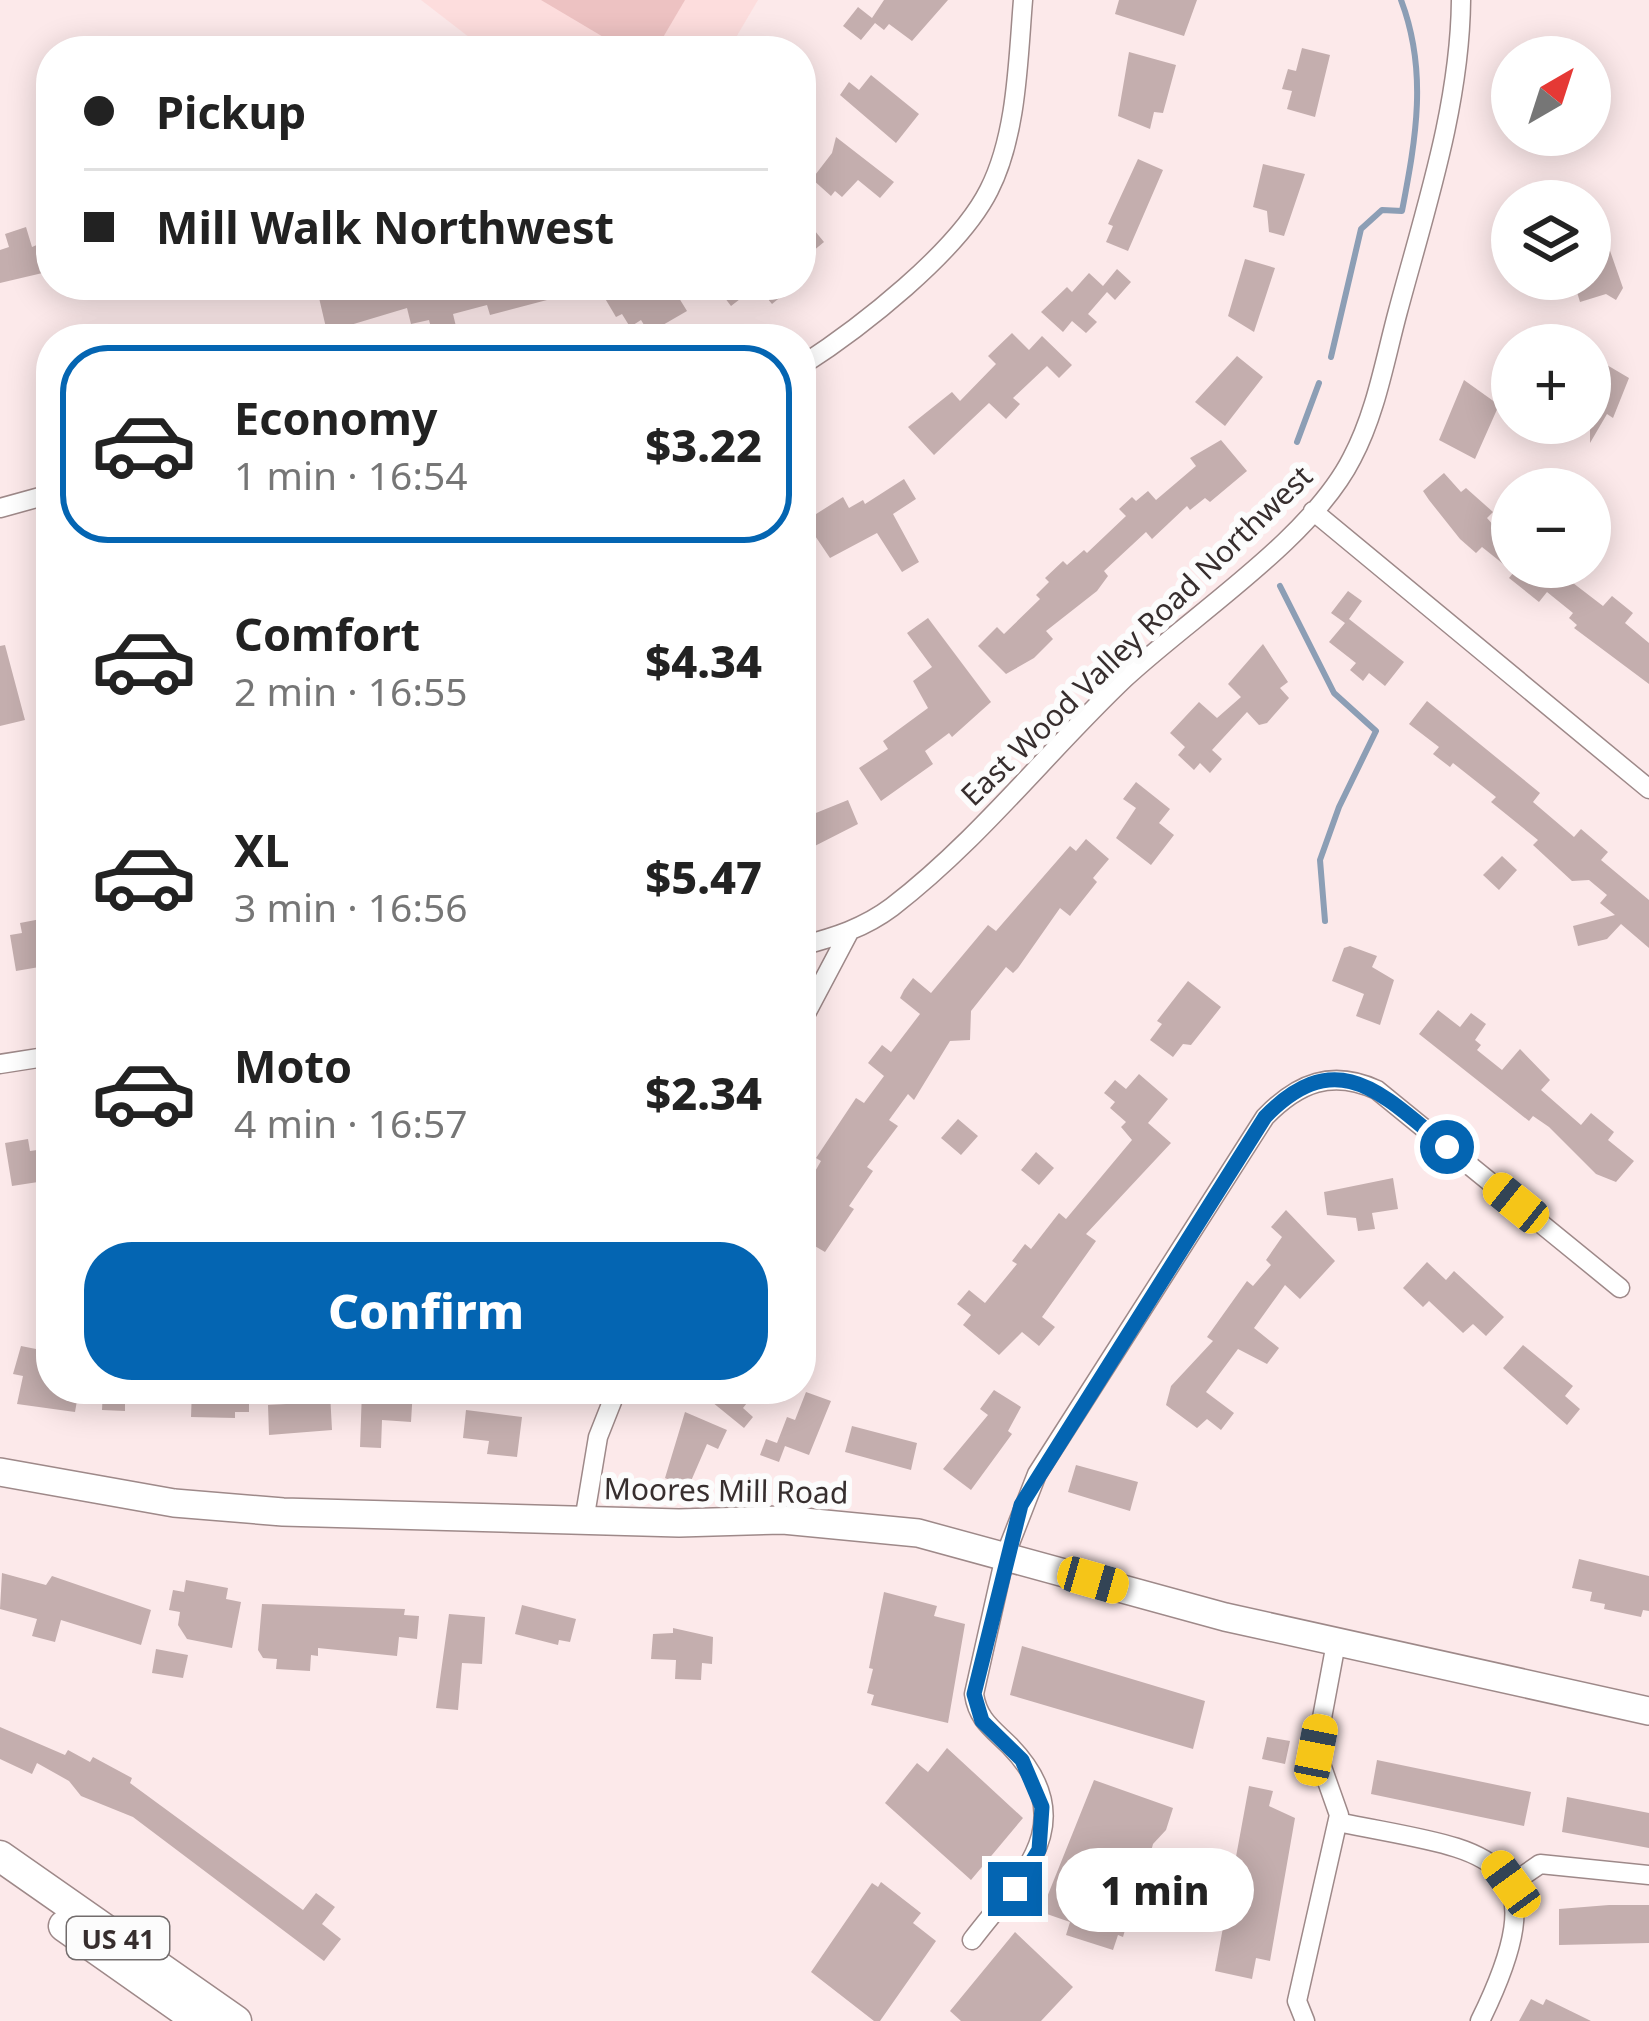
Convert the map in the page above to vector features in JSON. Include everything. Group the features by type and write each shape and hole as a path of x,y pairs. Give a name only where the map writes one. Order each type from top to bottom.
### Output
{"main road":[{"name":"US 41","path":"0,1856 236,2021"},
{"name":"US 41","path":"0,1881 199,2021"}],"street":[{"path":"816,354 918,272 976,214 1003,153 1018,73 1023,0"},
{"name":"East Wood Valley Road Northwest","path":"816,942 848,934 942,866 1124,679 1313,511 1351,462 1375,397 1440,155 1460,44 1461,0"},
{"path":"0,508 36,498"},
{"path":"1313,511 1649,789"},
{"path":"816,995 848,934"},
{"path":"0,1064 36,1058"},
{"path":"972,1940 1030,1870 1044,1827 1028,1771 976,1708 974,1694 1021,1505 1265,1117 1304,1086 1340,1078 1377,1090 1620,1288"},
{"path":"584,1521 598,1437 611,1404"},
{"name":"Moores Mill Road","path":"0,1472 174,1503 584,1521 841,1522 918,1533 1336,1643 1649,1711"},
{"path":"1305,2021 1297,2001 1338,1822 1335,1795 1316,1750 1336,1643"},
{"path":"1338,1822 1464,1849 1495,1862 1511,1884 1514,1921 1505,1970 1480,2021"},
{"path":"1511,1884 1540,1864 1649,1875"}],"shaded area":[{"path":"421,0 758,0 737,36 468,36"},
{"path":"541,0 685,0 664,36 602,36"}],"building":[{"path":"884,0 948,0 912,41 889,24 884,30 875,23 861,40 843,26 858,7 872,18"},
{"path":"1119,0 1197,0 1184,36 1115,14"},
{"path":"1302,48 1330,55 1315,117 1287,109 1292,91 1282,89 1288,69 1296,71"},
{"path":"1129,52 1176,65 1163,113 1154,112 1150,129 1118,116"},
{"path":"871,75 919,114 896,143 840,95 849,82 859,90"},
{"path":"836,137 894,182 880,198 858,180 842,197 835,191 831,196 816,183 816,174 832,153"},
{"path":"1138,159 1163,170 1128,251 1106,242 1113,226 1108,224"},
{"path":"1263,164 1305,174 1284,236 1269,232 1267,211 1253,207"},
{"path":"26,227 32,247 36,245 36,275 0,283 0,250 9,247 5,234"},
{"path":"1611,254 1623,288 1616,300 1611,297"},
{"path":"1245,259 1275,268 1254,332 1228,316"},
{"path":"1117,269 1131,282 1115,300 1107,292 1088,314 1097,322 1086,333 1072,321 1063,332 1041,312 1067,287 1072,292 1089,273 1103,286"},
{"path":"320,300 547,300 490,315 487,305 453,314 455,324 430,324 429,320 411,324 407,308 354,324 325,324"},
{"path":"606,300 680,300 687,311 665,324 641,320 628,324 622,314 616,317"},
{"path":"1012,333 1029,350 1042,336 1072,365 1059,378 1047,366 1013,398 1020,404 1006,419 989,403 934,455 908,427 952,392 960,401 996,364 988,356"},
{"path":"1237,356 1263,377 1225,426 1195,402"},
{"path":"1611,367 1629,378 1611,417"},
{"path":"1464,380 1491,399 1491,423 1475,459 1439,440"},
{"path":"1221,440 1247,471 1210,502 1205,498 1190,510 1187,506 1152,539 1146,532 1104,571 1108,576 1097,591 1046,631 1053,639 1034,658 1006,674 978,646 997,627 1004,634 1040,599 1036,595 1049,582 1045,578 1063,561 1067,565 1084,550 1087,553 1126,516 1119,509 1132,497 1136,501 1148,491 1156,500 1196,466 1190,458"},
{"path":"1444,473 1461,492 1466,488 1491,510 1487,518 1491,554 1482,547 1476,553 1460,539 1423,491"},
{"path":"904,479 916,499 893,514 919,562 902,572 877,533 830,558 816,537 816,514 843,497 849,508 863,500 865,504"},
{"path":"1522,588 1580,588 1603,606 1612,596 1633,613 1625,623 1649,643 1649,684 1574,628 1577,625 1569,618 1573,613 1547,592 1539,602"},
{"path":"1348,591 1362,601 1349,619 1404,662 1385,686 1369,673 1363,681 1350,670 1356,663 1329,642 1345,623 1331,613"},
{"path":"928,618 991,702 952,737 949,733 925,751 933,764 881,801 859,768 888,749 883,741 928,708 913,681 932,667 907,633"},
{"path":"1263,644 1288,682 1280,688 1289,698 1267,723 1259,725 1247,712 1212,750 1222,759 1210,773 1200,763 1194,770 1178,755 1185,747 1170,733 1199,702 1217,718 1241,697 1228,684"},
{"path":"5,645 25,720 0,726 0,646"},
{"path":"1427,701 1540,793 1533,802 1574,837 1581,829 1608,852 1601,860 1649,900 1649,948 1621,924 1607,939 1578,946 1573,926 1615,915 1600,903 1607,895 1589,880 1572,881 1533,845 1538,840 1491,802 1496,797 1453,763 1450,767 1433,754 1439,747 1409,724"},
{"path":"1136,782 1170,809 1159,823 1174,835 1151,865 1116,838 1136,808 1123,799"},
{"path":"848,800 858,824 816,845 816,813"},
{"path":"1086,839 1109,859 1093,878 1097,882 1070,916 1060,908 1018,968 1013,973 1006,967 971,1011 970,1040 950,1041 914,1100 908,1094 889,1120 898,1126 867,1167 873,1171 849,1206 854,1209 825,1252 816,1247 816,1170 821,1161 816,1158 856,1098 864,1103 884,1076 868,1063 882,1045 891,1052 920,1014 900,998 904,990 913,978 931,993 988,925 996,931 1070,846 1076,851"},
{"path":"1502,856 1517,870 1499,890 1483,875"},
{"path":"36,920 36,968 16,971 10,935 22,933 20,923"},
{"path":"1344,948 1377,956 1372,967 1394,980 1380,1025 1356,1016 1364,994 1332,981"},
{"path":"1188,981 1221,1007 1191,1045 1183,1044 1173,1057 1150,1040 1162,1024 1157,1021"},
{"path":"1438,1010 1460,1027 1471,1013 1486,1024 1475,1040 1481,1045 1477,1050 1502,1070 1520,1049 1550,1080 1541,1090 1581,1125 1591,1113 1614,1132 1608,1140 1634,1161 1616,1182 1596,1174 1549,1127 1533,1116 1529,1121 1419,1034"},
{"path":"1139,1074 1168,1099 1148,1123 1171,1143 1086,1234 1096,1241 1042,1317 1055,1327 1039,1346 1022,1332 999,1355 963,1325 971,1315 957,1304 969,1290 985,1303 1017,1264 1012,1261 1025,1244 1031,1249 1059,1213 1066,1219 1132,1140 1121,1127 1126,1122 1110,1108 1115,1102 1104,1093 1115,1080 1126,1089"},
{"path":"958,1119 978,1136 961,1155 941,1138"},
{"path":"28,1139 30,1151 36,1150 36,1182 12,1186 5,1143"},
{"path":"1036,1152 1054,1168 1039,1185 1021,1170"},
{"path":"1393,1178 1398,1209 1372,1213 1375,1229 1358,1231 1356,1218 1327,1215 1324,1192"},
{"path":"1286,1210 1335,1261 1300,1299 1285,1285 1254,1328 1279,1348 1267,1364 1238,1349 1206,1392 1234,1413 1221,1430 1207,1419 1197,1428 1166,1405 1171,1386 1213,1341 1207,1337 1247,1281 1253,1286 1271,1265 1266,1260 1282,1237 1271,1227"},
{"path":"1427,1262 1446,1280 1454,1271 1504,1317 1486,1336 1473,1324 1463,1333 1429,1301 1423,1307 1403,1288"},
{"path":"1523,1345 1573,1386 1565,1396 1580,1409 1567,1425 1503,1368"},
{"path":"21,1346 36,1349 36,1404 76,1404 75,1412 17,1404 23,1376 13,1374"},
{"path":"994,1390 1021,1407 1008,1431 1012,1434 971,1490 943,1469 988,1415 980,1409"},
{"path":"816,1396 831,1401 809,1455 785,1446 779,1462 760,1455 766,1439 777,1443 787,1417 795,1420 801,1404 816,1404"},
{"path":"102,1404 125,1404 125,1411 102,1410"},
{"path":"191,1404 249,1404 249,1412 235,1412 235,1418 191,1417"},
{"path":"331,1404 332,1430 269,1435 268,1405"},
{"path":"362,1404 412,1404 411,1422 382,1420 381,1448 360,1447"},
{"path":"714,1404 746,1404 743,1408 753,1417 744,1428"},
{"path":"466,1410 522,1417 517,1457 487,1454 489,1441 463,1438"},
{"path":"685,1412 727,1430 718,1449 707,1444 688,1488 665,1478"},
{"path":"852,1426 917,1443 911,1470 845,1452"},
{"path":"1076,1465 1138,1482 1130,1511 1068,1492"},
{"path":"1579,1559 1649,1576 1649,1611 1643,1610 1641,1617 1604,1609 1605,1604 1590,1601 1592,1592 1572,1588"},
{"path":"2,1573 46,1585 52,1576 151,1610 141,1645 61,1620 55,1642 32,1636 37,1619 0,1609"},
{"path":"186,1580 228,1588 226,1599 241,1602 232,1648 187,1639 178,1625 180,1612 169,1610 173,1590 184,1592"},
{"path":"884,1592 937,1606 934,1616 965,1624 948,1723 871,1705 874,1695 867,1693 873,1669 869,1668"},
{"path":"262,1604 405,1609 404,1615 419,1616 417,1639 399,1637 397,1656 318,1648 318,1656 311,1655 310,1671 276,1669 277,1659 263,1658 258,1650"},
{"path":"522,1605 576,1619 570,1642 559,1640 558,1645 515,1634"},
{"path":"449,1614 485,1617 482,1664 462,1663 458,1710 436,1708"},
{"path":"673,1628 713,1637 712,1664 702,1663 701,1680 675,1679 676,1660 651,1659 653,1634 673,1633"},
{"path":"1022,1646 1205,1701 1193,1749 1010,1695"},
{"path":"156,1649 188,1655 183,1678 152,1673"},
{"path":"0,1727 65,1755 68,1750 90,1762 93,1757 132,1778 130,1783 303,1910 316,1893 335,1907 322,1924 341,1939 324,1961 133,1817 81,1796 69,1781 37,1763 32,1774 0,1759"},
{"path":"1267,1737 1290,1741 1285,1764 1262,1759"},
{"path":"947,1748 1023,1818 971,1880 885,1803 917,1763 928,1772"},
{"path":"1377,1760 1531,1792 1524,1826 1371,1794"},
{"path":"1094,1780 1173,1808 1166,1830 1153,1844 1138,1901 1134,1899 1123,1937 1118,1935 1113,1950 1066,1935 1070,1922 1041,1912"},
{"path":"1249,1786 1273,1791 1269,1806 1295,1818 1270,1961 1256,1958 1252,1979 1215,1971"},
{"path":"1567,1797 1649,1813 1649,1848 1562,1832"},
{"path":"881,1882 921,1913 913,1923 936,1941 880,2021 874,2021 811,1972 872,1883 878,1887"},
{"path":"1649,1905 1649,1943 1559,1945 1559,1909"},
{"path":"1015,1932 1073,1987 1041,2021 961,2021 950,2011"},
{"path":"1531,1999 1543,2005 1546,1999 1591,2021 1519,2021"}],"waterway":[{"path":"1331,357 1361,229 1382,210 1402,211 1415,131 1417,79 1401,0"},
{"path":"1297,442 1319,383"},
{"path":"1280,586 1334,693 1376,731 1339,807 1320,860 1325,921"}],"route":[{"path":"1015,1889 1039,1850 1042,1807 1022,1760 982,1721 974,1694 1005,1556 1021,1505 1037,1474 1265,1117 1284,1098 1322,1080 1359,1082 1377,1090 1447,1147"}]}
